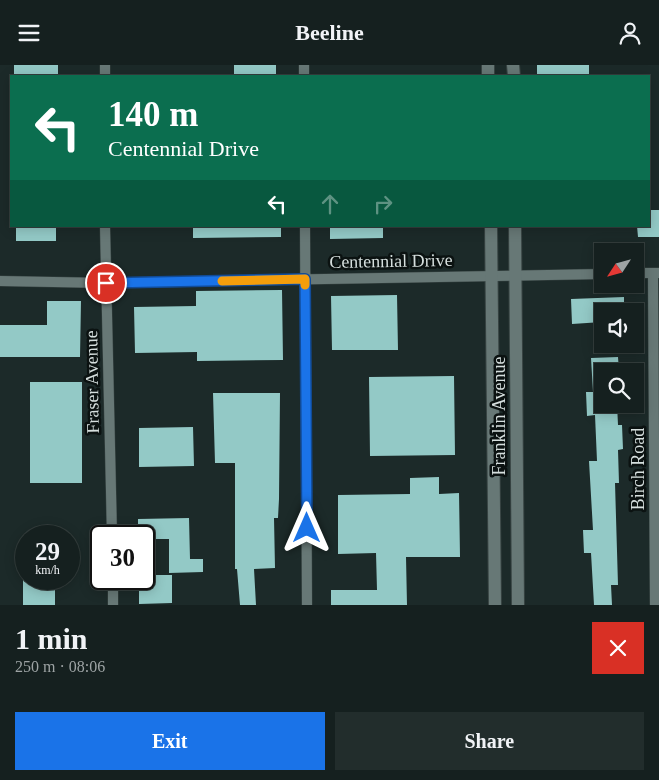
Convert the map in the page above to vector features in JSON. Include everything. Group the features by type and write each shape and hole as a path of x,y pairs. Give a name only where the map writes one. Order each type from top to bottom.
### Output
{"main road":[{"name":"Franklin Avenue","path":"491,227 495,605"},
{"name":"Franklin Avenue","path":"515,227 518,605"}],"street":[{"name":"Fraser Avenue","path":"105,227 112,525"},
{"path":"305,227 307,605"},
{"name":"Birch Road","path":"655,605 656,273"},
{"name":"Centennial Drive","path":"0,281 106,283 594,274"},
{"path":"113,590 113,605"}],"building":[{"path":"14,65 58,65 58,75 14,75"},
{"path":"234,65 276,65 276,75 234,75"},
{"path":"537,65 589,65 589,75 537,75"},
{"path":"650,210 659,210 659,237 638,237 637,227 650,227"},
{"path":"16,227 56,227 56,241 16,241"},
{"path":"193,227 281,227 281,237 193,238"},
{"path":"330,227 383,227 383,238 330,239"},
{"path":"282,290 283,360 197,361 197,352 135,353 134,307 196,306 196,291"},
{"path":"397,295 398,350 332,350 331,296"},
{"path":"624,297 624,303 594,303 594,323 572,324 571,299"},
{"path":"47,301 81,301 80,357 0,357 0,325 47,325"},
{"path":"618,357 618,363 594,363 594,413 617,413 618,425 622,425 623,449 618,450 619,483 615,483 618,585 611,585 612,605 594,605 591,553 584,553 583,530 593,530 589,461 597,461 595,415 587,416 586,392 593,392 591,358"},
{"path":"454,376 455,455 370,456 369,377"},
{"path":"30,382 82,382 82,483 30,483"},
{"path":"213,393 280,393 279,499 278,518 274,518 275,568 254,569 256,605 240,605 237,569 235,569 235,463 215,463"},
{"path":"193,427 194,466 139,467 139,428"},
{"path":"439,477 439,494 459,493 460,557 406,557 407,605 331,605 331,590 377,590 376,553 338,554 338,495 410,494 410,478"},
{"path":"189,518 190,559 203,559 203,572 169,573 169,539 155,539 155,525 138,525 138,519"},
{"path":"155,575 172,575 172,603 139,604 139,590 155,590"},
{"path":"23,590 55,590 55,605 23,605"}],"slow traffic":[{"path":"222,281 305,279 305,285"}],"route":[{"path":"106,283 305,279 307,528"}]}
